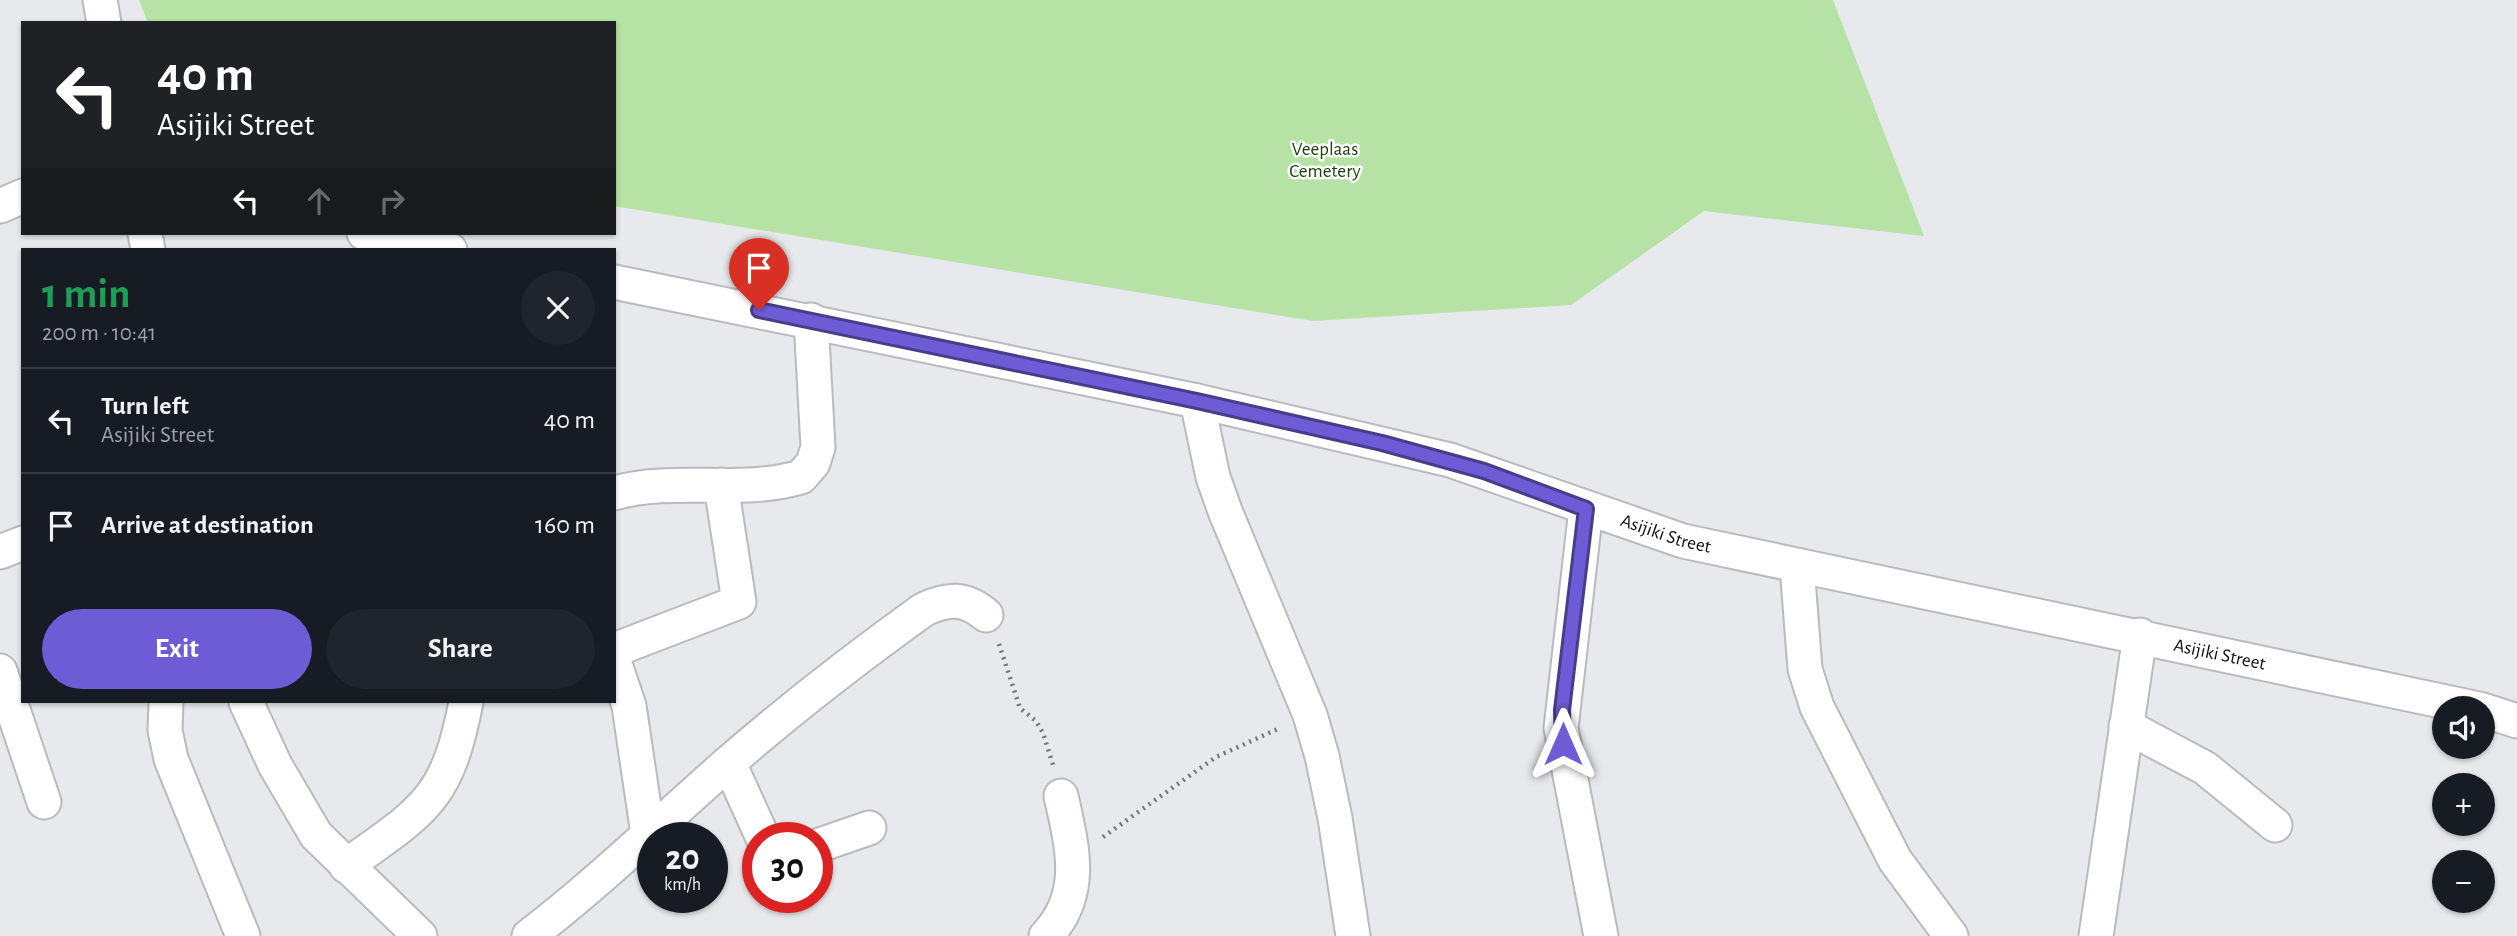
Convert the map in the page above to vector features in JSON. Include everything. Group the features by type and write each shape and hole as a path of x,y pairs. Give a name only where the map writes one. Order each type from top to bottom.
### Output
{"street":[{"path":"100,0 104,21"},
{"path":"0,206 21,197"},
{"path":"374,235 440,248"},
{"name":"Asijiki Street","path":"616,282 811,320 1197,401 1450,460 1683,541 2432,698"},
{"path":"616,493 649,488 721,485 749,487 782,483 801,477 813,463 818,447 811,320"},
{"path":"1197,401 1213,477 1233,535 1310,715 1335,818 1353,936"},
{"path":"616,649 739,602 721,485"},
{"path":"1586,509 1561,728 1601,936"},
{"path":"0,552 21,544"},
{"path":"1797,566 1805,668 1817,707 1895,860 1951,936"},
{"path":"663,822 837,673 923,610 940,601 960,600 986,615"},
{"path":"2096,936 2140,635"},
{"path":"616,665 623,678 629,706 647,822"},
{"path":"0,671 13,749 44,802"},
{"path":"166,703 165,730 171,759 243,936"},
{"path":"246,703 275,765 309,824 346,866 420,936"},
{"path":"346,866 409,821 438,791 453,758 466,703"},
{"name":"Asijiki Street","path":"2495,714 2517,721"},
{"path":"2126,726 2204,768 2275,825"},
{"path":"729,763 756,822"},
{"path":"1046,936 1067,907 1074,878 1074,858 1061,796"},
{"path":"833,840 869,828"},
{"path":"529,936 597,883 637,845"}],"path":[{"path":"986,615 996,632 1020,708 1035,721 1043,733 1061,796"},
{"path":"1074,858 1216,757 1310,715"}],"green space":[{"name":"Veeplaas Cemetery","path":"139,0 1833,0 1924,236 1704,211 1571,305 1313,321 616,206 616,21 147,21"}],"route":[{"path":"759,310 1197,401 1382,443 1484,471 1586,509 1562,710 1563,744"}]}
